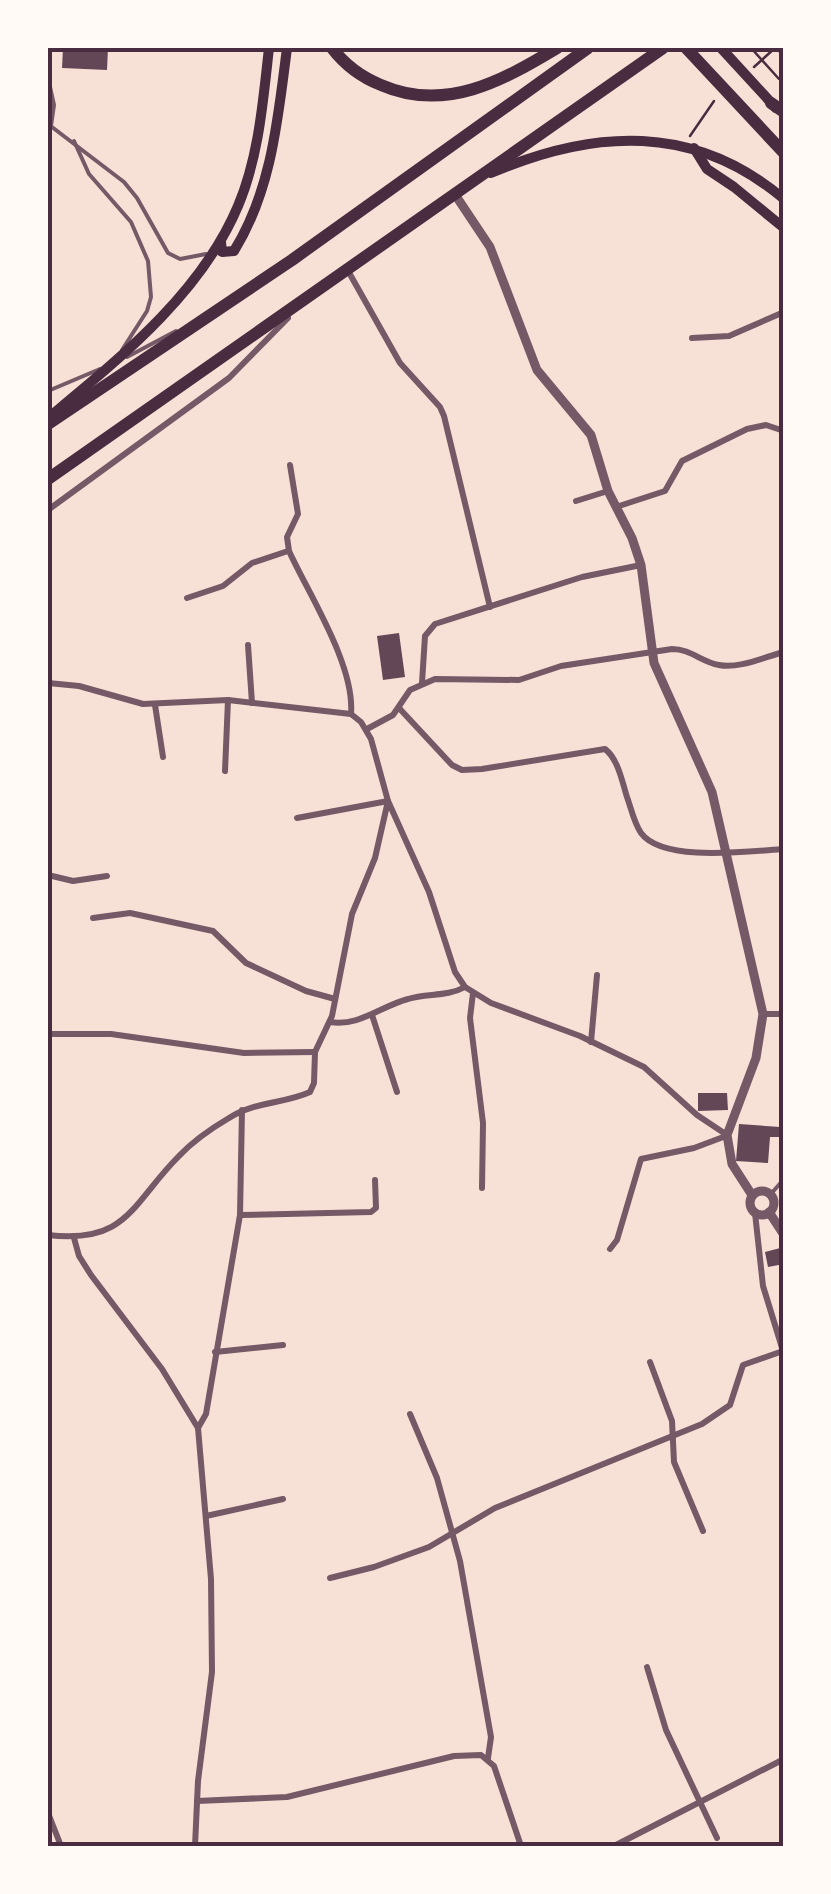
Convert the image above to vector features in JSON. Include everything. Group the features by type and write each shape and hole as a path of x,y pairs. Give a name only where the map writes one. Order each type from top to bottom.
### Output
{"highway":[{"path":"332,48 353,70 371,81 400,93 429,97 460,94 499,82 557,48"},
{"path":"48,421 292,260 588,48"},
{"path":"48,480 662,48"},
{"path":"601,91 678,48"},
{"path":"686,48 784,153"},
{"path":"771,103 784,114"}],"main road":[{"path":"48,421 112,365 178,296 222,236 238,205 253,156 270,48"},
{"path":"222,236 220,249 225,254 232,253 257,205 272,153 287,48"},
{"path":"721,48 771,103"},
{"path":"467,184 534,157 593,143 644,140 694,148 736,166 784,200"},
{"path":"694,148 701,164 784,228"}],"street":[{"path":"330,1578 406,1557 452,1536 515,1499 720,1414 730,1405 743,1365 783,1352 763,1286 755,1213 750,1205 752,1195 732,1164 727,1136 756,1058 762,1014 728,853 708,781 651,652 641,565 608,491 591,435 536,370 490,247 454,192"},
{"path":"347,269 400,364 444,416 490,607"},
{"path":"48,510 229,378 310,294"},
{"path":"692,338 729,336 784,312"},
{"path":"616,507 665,491 682,461 747,428 766,425 784,432"},
{"path":"290,465 298,514 287,537 289,551 334,644 351,697 351,714"},
{"path":"576,501 608,491"},
{"path":"187,598 223,586 252,562 289,551"},
{"path":"422,683 428,629 434,624 582,577 641,565"},
{"path":"248,645 252,703"},
{"path":"367,729 392,715 410,690 435,679 519,680 561,666 683,649 720,666 784,652"},
{"path":"48,683 80,686 126,701 155,705 228,700 351,714 367,729 388,801 429,892 455,972 465,987 501,1008 592,1042 644,1067 697,1115 727,1136"},
{"path":"225,771 228,700"},
{"path":"155,705 163,756"},
{"path":"398,708 452,765 462,770 482,770 606,748 614,759 643,836 676,849 728,853 784,849"},
{"path":"296,818 388,801"},
{"path":"48,1235 87,1237 116,1225 137,1208 179,1155 242,1110 310,1092 315,1052 330,1022 352,914 375,858 388,801"},
{"path":"48,875 73,881 107,876"},
{"path":"92,918 130,913 213,931 246,963 306,991 334,998"},
{"path":"592,1042 596,975"},
{"path":"330,1022 346,1024 404,1000 465,987"},
{"path":"473,993 470,1018 484,1123 482,1188"},
{"path":"372,1014 397,1092"},
{"path":"762,1014 784,1014"},
{"path":"48,1034 111,1034 244,1053 315,1052"},
{"path":"198,1428 206,1414 240,1215 242,1110"},
{"path":"610,1249 617,1240 641,1159 694,1148 727,1136"},
{"path":"240,1215 372,1212 376,1208 375,1180"},
{"path":"752,1195 761,1191 770,1194 774,1204 769,1212"},
{"path":"755,1213 769,1212"},
{"path":"769,1212 784,1235"},
{"path":"74,1238 90,1275 162,1369 198,1428 212,1598 212,1672 195,1846"},
{"path":"215,1352 283,1345"},
{"path":"650,1362 670,1414 674,1462 703,1531"},
{"path":"410,1414 437,1478 452,1536 475,1634 491,1737 488,1758 521,1846"},
{"path":"206,1516 284,1499"},
{"path":"647,1667 666,1730 717,1838"},
{"path":"197,1802 288,1797 454,1756 488,1758"},
{"path":"614,1846 784,1760"},
{"path":"48,1813 61,1846"}],"lane":[{"path":"48,78 54,105 49,125 124,182 168,253 180,259 213,250"},
{"path":"74,141 89,174 118,203 141,239 152,282 147,310 112,365"},
{"path":"48,390 112,365 211,312"},
{"path":"770,1194 784,1180"}],"path":[{"path":"751,48 779,79 784,75"},
{"path":"775,48 784,55"}],"building":[{"path":"63,48 108,48 107,70 62,68"},
{"path":"399,633 405,677 383,680 377,636"},
{"path":"698,1093 727,1093 728,1110 698,1111"},
{"path":"739,1124 780,1127 779,1137 770,1137 768,1163 736,1161"},
{"path":"784,1247 784,1264 768,1267 765,1252"}]}
